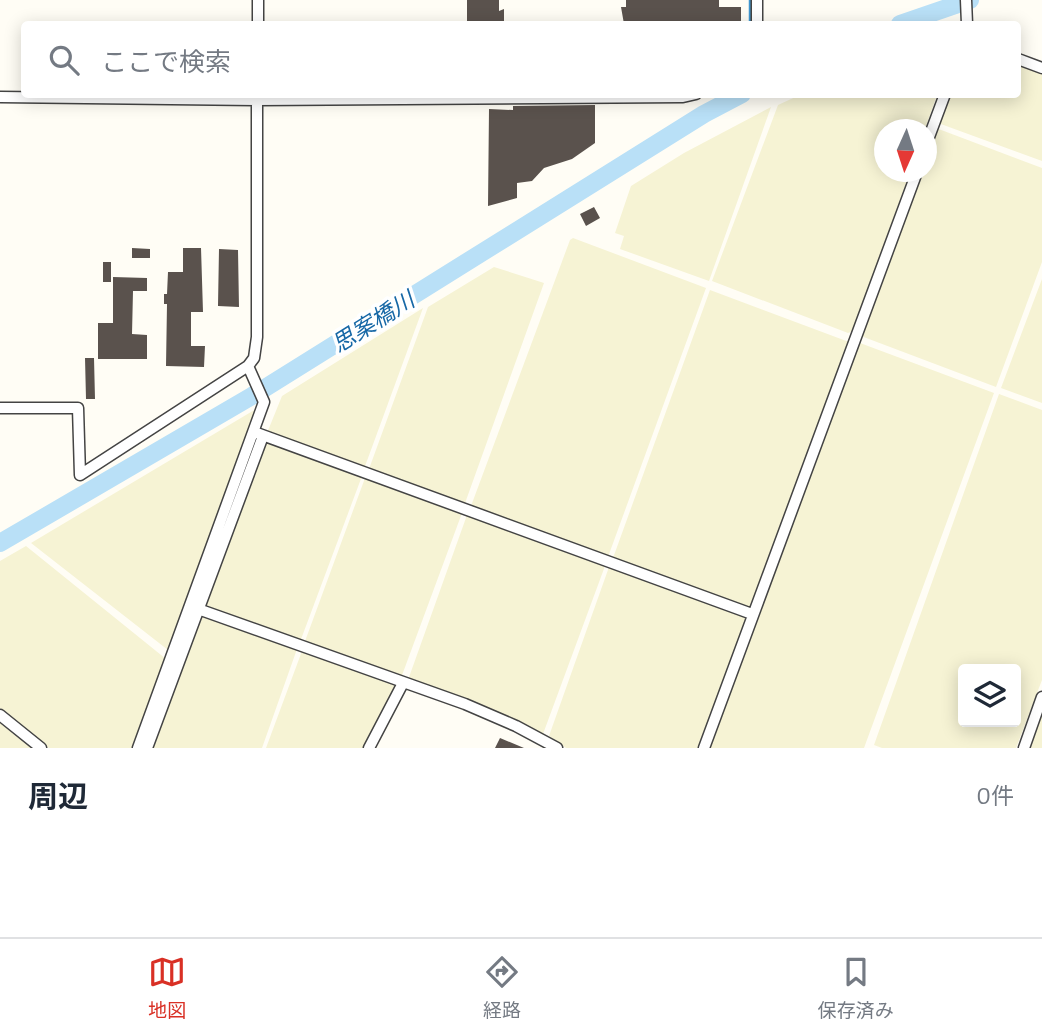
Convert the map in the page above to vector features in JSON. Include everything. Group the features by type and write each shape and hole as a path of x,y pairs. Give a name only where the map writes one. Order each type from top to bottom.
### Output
{"street":[{"path":"258,0 258,21"},
{"path":"757,0 757,21"},
{"path":"966,0 968,21"},
{"path":"1021,60 1042,68"},
{"path":"0,97 21,97"},
{"path":"0,408 78,408 80,475 250,370 257,337 257,98"},
{"path":"936,119 944,98"},
{"path":"704,748 913,182"},
{"path":"147,748 259,434 264,402 250,370"},
{"path":"259,434 752,614"},
{"path":"138,748 259,434"},
{"path":"198,609 465,704 516,726 557,748"},
{"path":"369,748 403,683"},
{"path":"1024,748 1042,697"},
{"path":"0,715 41,748"}],"shaded area":[{"path":"1021,64 1042,72 1042,161 938,123 947,98 1021,98"},
{"path":"793,98 936,98 929,119 874,119 874,182 906,182 853,331 848,333 712,281 778,105"},
{"path":"771,107 709,281 620,249 624,236 615,233 631,186 684,153"},
{"path":"937,128 1042,168 1042,262 996,387 861,336 916,182 937,182"},
{"path":"573,238 706,288 608,557 473,509 471,506"},
{"path":"494,267 544,283 464,506 369,469 428,307"},
{"path":"1042,279 1042,403 1001,388"},
{"path":"710,290 849,342 749,609 613,558"},
{"path":"423,308 364,469 267,433 282,396"},
{"path":"860,343 994,393 864,748 709,748 856,345"},
{"path":"999,394 1042,410 1042,680 1016,748 882,748 874,745"},
{"path":"256,409 168,650 31,543"},
{"path":"266,441 362,476 300,642 204,607"},
{"path":"365,478 462,513 401,678 304,644"},
{"path":"467,515 605,566 543,734 496,712 408,680"},
{"path":"26,546 166,659 134,748 49,748 0,708 0,561"},
{"path":"609,567 746,618 698,748 566,748 549,736"},
{"path":"202,614 297,649 262,748 152,748"},
{"path":"302,651 397,686 363,748 266,748"},
{"path":"1042,712 1042,748 1029,748"},
{"path":"0,720 35,748 0,748"}],"building":[{"path":"467,0 499,0 499,11 504,9 504,21 467,21"},
{"path":"626,0 719,0 719,7 741,7 741,21 623,21 621,7 626,7"},
{"path":"595,105 595,143 572,159 544,168 532,181 517,183 517,198 488,206 489,109"},
{"path":"594,207 600,218 586,226 580,214"},
{"path":"132,248 150,249 150,258 132,258"},
{"path":"183,248 201,248 203,312 191,312 191,346 205,346 204,367 166,366 167,304 164,304 164,294 167,294 168,272 183,272"},
{"path":"219,249 238,250 239,307 218,306"},
{"path":"103,262 111,262 111,282 103,282"},
{"path":"113,277 147,278 147,291 133,291 132,334 147,335 147,359 98,359 98,323 113,323"},
{"path":"85,358 94,358 95,399 86,399"},
{"path":"500,738 524,748 495,748"}],"waterway":[{"path":"750,0 750,21"},
{"name":"思案橋川","path":"909,21 970,0"},
{"name":"思案橋川","path":"0,543 252,396 704,114 734,98"}]}
